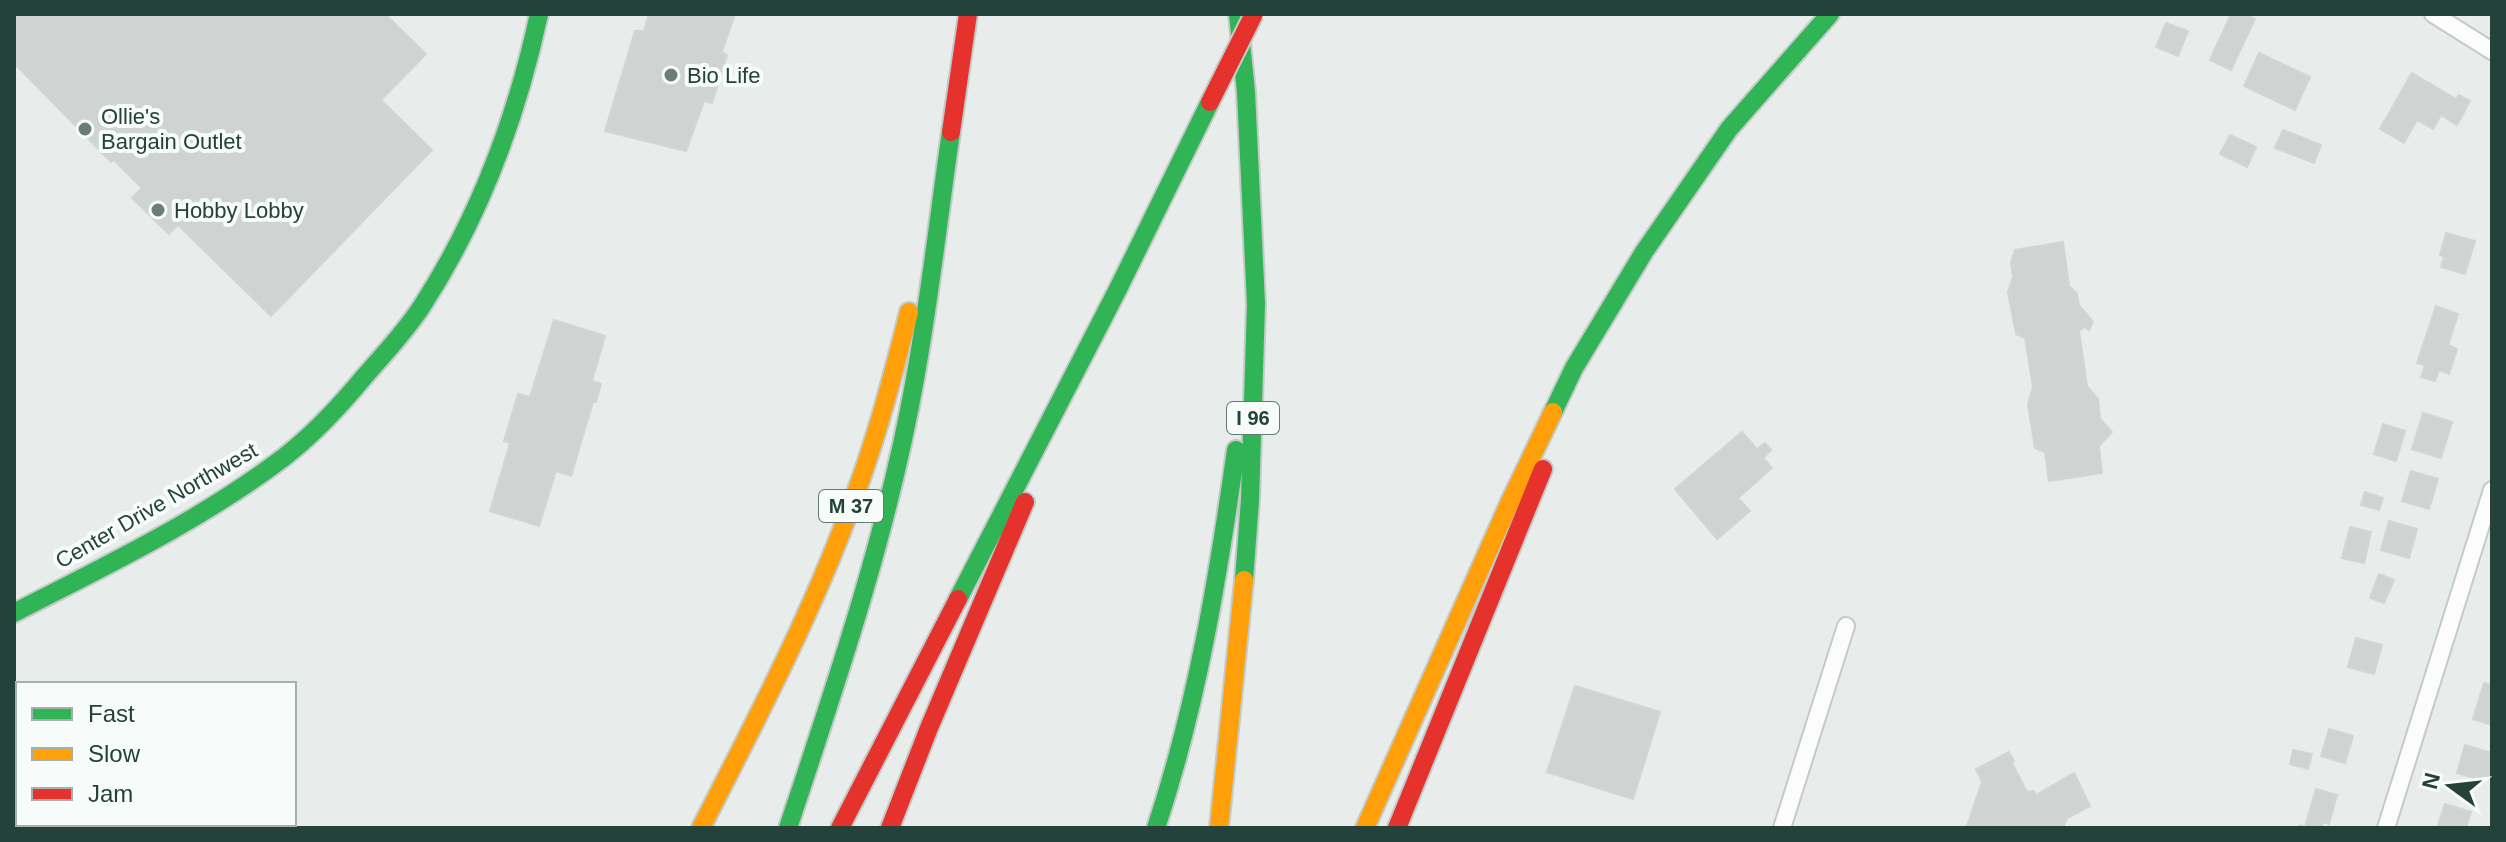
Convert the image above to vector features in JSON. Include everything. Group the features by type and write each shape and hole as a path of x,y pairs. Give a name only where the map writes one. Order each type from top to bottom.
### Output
{"main road":[{"name":"Center Drive Northwest","path":"14,613 142,546 270,468 325,421 361,381 421,308 467,225 506,131 534,43 539,14"},
{"path":"788,828 848,647 887,504 915,380 968,14"},
{"name":"I 96","path":"1219,828 1238,653 1250,500 1256,304 1246,92 1238,14"},
{"path":"840,828 1015,484 1043,436 1254,14"},
{"path":"1365,828 1509,504 1574,368 1644,252 1729,129 1830,14"},
{"name":"M 37","path":"701,828 810,607 846,522 878,429 948,164"},
{"path":"1156,828 1190,710 1213,609 1256,304"},
{"path":"1397,828 1534,496 1574,368"},
{"path":"890,828 1025,502 1043,436"}],"street":[{"path":"2433,14 2492,51"},
{"path":"2386,828 2492,490"},
{"path":"1782,828 1846,626"}],"building":[{"path":"14,14 385,14 426,54 381,100 432,150 271,316 178,225 169,234 132,198 142,188 114,160 111,162 14,63"},
{"name":"Bio Life","path":"649,14 735,14 722,52 727,55 712,103 704,101 686,151 605,131 635,31 644,31"},
{"path":"2231,14 2244,14 2255,19 2231,70 2210,60"},
{"path":"2166,23 2188,31 2178,56 2156,47"},
{"path":"2259,53 2310,77 2295,110 2244,86"},
{"path":"2412,73 2456,99 2459,95 2470,101 2457,125 2441,115 2433,129 2417,120 2404,143 2380,129"},
{"path":"2283,130 2321,145 2314,163 2275,148"},
{"path":"2230,135 2256,147 2247,167 2220,154"},
{"path":"2446,233 2475,241 2465,274 2441,267 2444,257 2440,255"},
{"path":"2063,242 2069,286 2093,322 2089,330 2085,327 2079,331 2087,386 2098,399 2100,419 2112,432 2099,446 2102,473 2049,481 2045,452 2035,448 2028,405 2033,387 2025,338 2016,334 2008,292 2013,277 2011,262 2015,250"},
{"path":"2436,306 2458,314 2448,345 2457,349 2449,374 2439,370 2435,381 2421,377 2425,365 2417,363"},
{"path":"554,320 605,336 592,381 601,384 571,476 556,471 539,526 490,511 510,443 504,441 518,394 530,397"},
{"path":"2423,413 2452,422 2441,458 2412,449"},
{"path":"2383,424 2405,431 2396,461 2374,454"},
{"path":"1742,432 1757,449 1765,443 1771,450 1763,458 1772,468 1738,498 1750,511 1717,539 1675,489"},
{"path":"2411,471 2438,479 2429,509 2402,501"},
{"path":"2365,492 2383,498 2379,510 2361,505"},
{"path":"2389,521 2417,529 2409,558 2381,550"},
{"path":"2350,527 2371,532 2364,563 2342,558"},
{"path":"2379,574 2394,580 2384,603 2370,598"},
{"path":"2356,638 2382,645 2374,674 2348,667"},
{"path":"2484,683 2492,685 2492,725 2473,719"},
{"path":"1575,686 1660,712 1633,799 1547,772"},
{"path":"2329,729 2353,736 2345,763 2321,756"},
{"path":"2465,745 2492,753 2492,778 2486,776 2485,781 2457,773"},
{"path":"2293,750 2312,754 2308,769 2290,764"},
{"path":"2009,752 2027,792 2034,791 2036,795 2074,773 2090,806 2067,818 2063,828 1963,828 1967,826 1982,782 1976,769"},
{"path":"2316,789 2337,795 2329,824 2323,822 2322,828 2299,828 2300,825 2305,827"},
{"path":"2445,804 2471,812 2466,828 2437,828"}],"traffic: fast":[{"path":"14,613 152,542 219,502 294,449 345,399 416,315 461,238 507,128 539,14"},
{"path":"1238,14 1246,92 1256,304 1250,500 1244,580"},
{"path":"1553,412 1574,368 1644,252 1729,129 1830,14"},
{"path":"958,599 1117,291 1210,102"},
{"path":"788,828 860,606 891,493 920,348 951,132"},
{"path":"1156,828 1183,735 1205,641 1236,450"}],"traffic: slow":[{"path":"701,828 783,665 838,540 877,429 909,312"},
{"path":"1365,828 1553,412"},
{"path":"1219,828 1244,580"}],"traffic: jam":[{"path":"951,132 968,14"},
{"path":"1210,102 1254,14"},
{"path":"1397,828 1543,469"},
{"path":"890,828 1025,502"},
{"path":"840,828 958,599"}],"place":[{"name":"Bio Life","path":"671,75"},
{"name":"Ollie's Bargain Outlet","path":"85,129"},
{"name":"Hobby Lobby","path":"158,210"}]}
